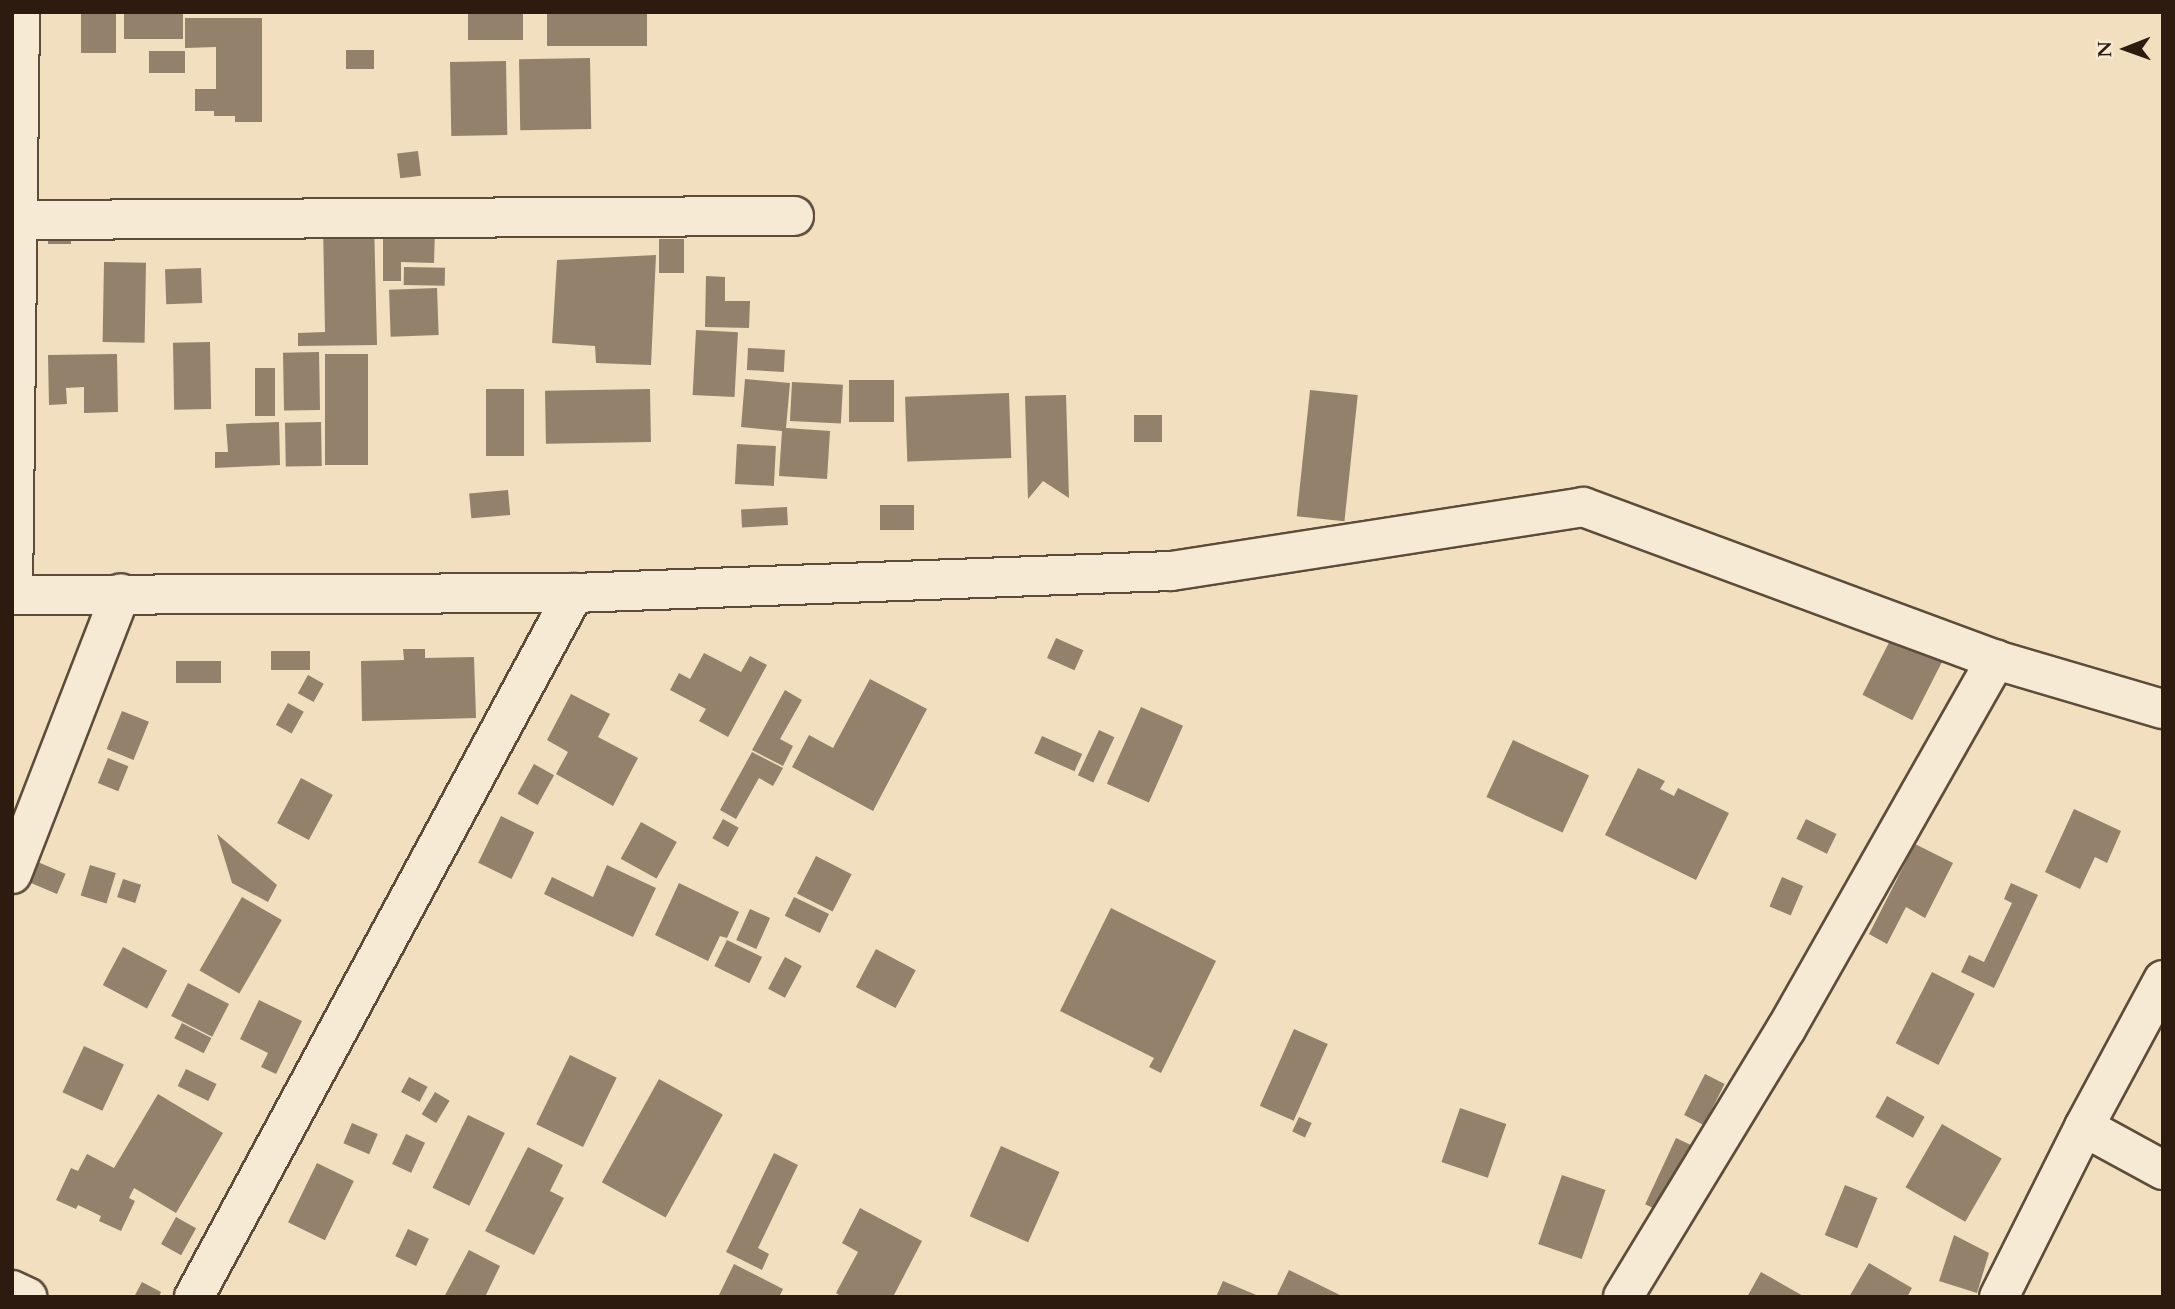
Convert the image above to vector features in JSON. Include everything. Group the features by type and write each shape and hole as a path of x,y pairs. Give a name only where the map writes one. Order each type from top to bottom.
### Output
{"street":[{"path":"20,12 13,595 574,593 1171,571 1583,507 1996,660 2163,709"},
{"path":"18,220 794,216"},
{"path":"12,874 121,593"},
{"path":"194,1297 574,593"},
{"path":"1623,1297 1786,1029 1996,660"},
{"path":"1999,1297 2084,1126 2163,981"},
{"path":"2084,1126 2163,1170"},
{"path":"12,1290 27,1297"}],"building":[{"path":"81,12 116,12 116,53 81,53"},
{"path":"124,12 183,12 183,39 124,39"},
{"path":"468,12 523,12 523,40 468,40"},
{"path":"547,12 647,12 647,46 547,46"},
{"path":"185,18 262,18 262,122 235,122 235,116 214,116 214,111 195,111 195,89 216,89 216,47 185,48"},
{"path":"346,50 374,50 374,69 346,69"},
{"path":"149,51 185,51 185,73 149,73"},
{"path":"590,58 591,129 520,130 519,59"},
{"path":"506,61 507,135 451,136 450,62"},
{"path":"418,151 421,176 400,178 397,154"},
{"path":"374,221 377,345 298,346 298,333 325,332 323,223"},
{"path":"48,225 71,225 71,244 48,244"},
{"path":"383,229 435,230 434,263 401,262 401,281 383,281"},
{"path":"659,239 684,239 684,273 659,273"},
{"path":"656,255 651,365 596,363 595,346 552,343 557,260"},
{"path":"104,262 146,263 145,343 103,342"},
{"path":"404,267 445,268 445,286 404,285"},
{"path":"201,268 202,303 166,304 165,269"},
{"path":"706,276 725,277 725,301 750,301 749,328 705,327"},
{"path":"437,288 439,335 391,337 389,290"},
{"path":"696,330 738,332 735,397 693,395"},
{"path":"210,342 211,409 174,410 173,343"},
{"path":"748,348 785,350 784,372 747,370"},
{"path":"319,352 320,410 284,411 283,353"},
{"path":"117,354 118,412 84,413 84,387 66,388 67,404 49,405 48,355"},
{"path":"325,354 368,354 368,465 325,465"},
{"path":"255,368 275,368 275,416 255,416"},
{"path":"745,379 790,383 786,428 830,431 827,479 779,476 782,431 741,427"},
{"path":"849,380 894,380 894,422 849,422"},
{"path":"792,382 843,385 841,424 790,421"},
{"path":"486,389 524,389 524,456 486,456"},
{"path":"650,389 651,442 546,444 545,391"},
{"path":"1310,390 1358,395 1344,521 1297,516"},
{"path":"1009,393 1011,458 907,462 905,397"},
{"path":"1066,395 1069,498 1043,481 1028,499 1025,396"},
{"path":"1134,415 1162,415 1162,442 1134,442"},
{"path":"279,422 280,465 215,468 215,452 228,452 226,424"},
{"path":"321,422 322,466 286,467 285,423"},
{"path":"737,444 776,446 774,486 735,484"},
{"path":"508,490 510,515 471,518 469,493"},
{"path":"880,505 914,505 914,530 880,530"},
{"path":"787,507 788,525 742,527 741,509"},
{"path":"1901,619 1951,644 1912,720 1862,695"},
{"path":"1056,638 1083,650 1074,670 1047,658"},
{"path":"403,649 425,649 425,658 474,657 476,718 362,721 361,661 404,660"},
{"path":"271,651 310,651 310,670 271,670"},
{"path":"704,653 741,672 750,656 767,665 728,737 699,721 706,709 670,690 679,673 690,679"},
{"path":"176,661 221,661 221,683 176,683"},
{"path":"308,675 324,684 314,702 298,693"},
{"path":"870,679 927,709 873,811 792,767 809,735 833,748"},
{"path":"785,690 802,700 780,739 793,746 783,766 752,750"},
{"path":"571,694 610,714 598,737 638,758 613,806 556,774 568,752 547,740"},
{"path":"288,703 304,712 292,734 276,725"},
{"path":"1141,707 1183,726 1149,802 1107,784"},
{"path":"122,711 149,722 134,760 107,749"},
{"path":"1099,730 1114,737 1093,782 1078,775"},
{"path":"1042,736 1082,754 1074,771 1034,753"},
{"path":"1513,740 1589,775 1563,833 1486,797"},
{"path":"752,752 783,768 773,786 759,778 736,819 720,810"},
{"path":"108,758 128,766 118,791 98,783"},
{"path":"534,764 554,775 538,805 518,794"},
{"path":"1638,768 1665,781 1660,789 1674,796 1678,788 1729,813 1696,880 1605,835"},
{"path":"301,778 333,795 309,840 277,823"},
{"path":"2074,809 2121,831 2107,863 2095,857 2080,889 2045,872"},
{"path":"501,816 534,832 511,879 478,863"},
{"path":"723,819 739,828 728,847 712,838"},
{"path":"1806,819 1837,834 1827,854 1796,839"},
{"path":"641,822 677,842 656,879 621,859"},
{"path":"217,834 277,885 268,902 232,883"},
{"path":"1915,844 1953,863 1925,918 1906,907 1887,944 1869,934"},
{"path":"816,856 852,874 833,912 797,893"},
{"path":"26,857 66,874 57,894 17,877"},
{"path":"90,865 116,873 106,903 81,896"},
{"path":"607,865 656,888 633,937 544,894 552,877 593,897"},
{"path":"1782,877 1803,886 1791,915 1769,906"},
{"path":"123,879 141,885 135,903 117,897"},
{"path":"679,883 739,912 727,938 720,936 708,961 655,935"},
{"path":"2011,883 2038,895 1994,988 1961,972 1969,955 1984,962 2012,903 2004,899"},
{"path":"242,897 282,920 239,994 200,971"},
{"path":"794,897 829,914 820,933 785,916"},
{"path":"1111,908 1216,961 1161,1073 1149,1067 1154,1058 1060,1011"},
{"path":"750,909 770,918 756,949 736,940"},
{"path":"727,940 762,957 749,983 714,966"},
{"path":"123,947 167,970 147,1008 103,985"},
{"path":"876,949 916,970 896,1008 856,987"},
{"path":"785,957 802,966 785,998 768,989"},
{"path":"1932,972 1975,994 1938,1065 1896,1043"},
{"path":"188,983 229,1004 212,1037 171,1016"},
{"path":"259,1000 302,1021 276,1074 261,1067 268,1053 240,1039"},
{"path":"182,1023 211,1038 204,1053 174,1038"},
{"path":"1294,1029 1328,1044 1294,1121 1260,1106"},
{"path":"84,1046 124,1065 102,1111 62,1092"},
{"path":"570,1055 617,1078 583,1147 536,1124"},
{"path":"186,1069 217,1084 208,1101 178,1086"},
{"path":"1705,1074 1725,1084 1704,1125 1684,1115"},
{"path":"409,1077 428,1087 420,1102 401,1092"},
{"path":"659,1079 723,1114 666,1218 602,1182"},
{"path":"435,1092 450,1101 436,1123 422,1114"},
{"path":"158,1094 223,1133 176,1213 134,1188 129,1198 135,1201 121,1231 99,1221 101,1216 78,1205 76,1209 56,1200 71,1168 78,1171 87,1154 114,1168"},
{"path":"1887,1096 1925,1117 1913,1138 1875,1117"},
{"path":"1460,1108 1506,1124 1488,1178 1441,1162"},
{"path":"468,1115 505,1133 469,1206 432,1188"},
{"path":"1299,1117 1312,1123 1305,1137 1292,1132"},
{"path":"352,1123 378,1134 369,1154 343,1143"},
{"path":"1942,1124 2002,1158 1965,1222 1906,1187"},
{"path":"406,1134 425,1143 411,1173 392,1164"},
{"path":"1676,1138 1697,1148 1666,1214 1645,1204"},
{"path":"1001,1146 1059,1172 1028,1242 970,1216"},
{"path":"528,1147 563,1165 550,1191 564,1198 534,1255 485,1231"},
{"path":"774,1153 798,1165 758,1248 769,1254 762,1270 726,1252"},
{"path":"317,1163 354,1181 325,1240 288,1222"},
{"path":"1562,1175 1605,1190 1582,1259 1538,1244"},
{"path":"1845,1185 1877,1198 1857,1248 1825,1235"},
{"path":"860,1208 922,1241 893,1297 842,1297 836,1293 858,1252 842,1243"},
{"path":"176,1217 196,1228 181,1255 161,1244"},
{"path":"408,1229 429,1239 416,1266 395,1256"},
{"path":"1954,1235 1989,1253 1977,1293 1939,1281"},
{"path":"469,1250 500,1266 485,1297 444,1297"},
{"path":"1869,1263 1912,1288 1907,1297 1849,1297"},
{"path":"734,1264 783,1289 779,1297 718,1297"},
{"path":"1289,1270 1344,1297 1276,1297"},
{"path":"1761,1272 1805,1297 1747,1297"},
{"path":"1223,1281 1261,1297 1216,1297"},
{"path":"142,1282 161,1292 159,1297 134,1297"}]}
